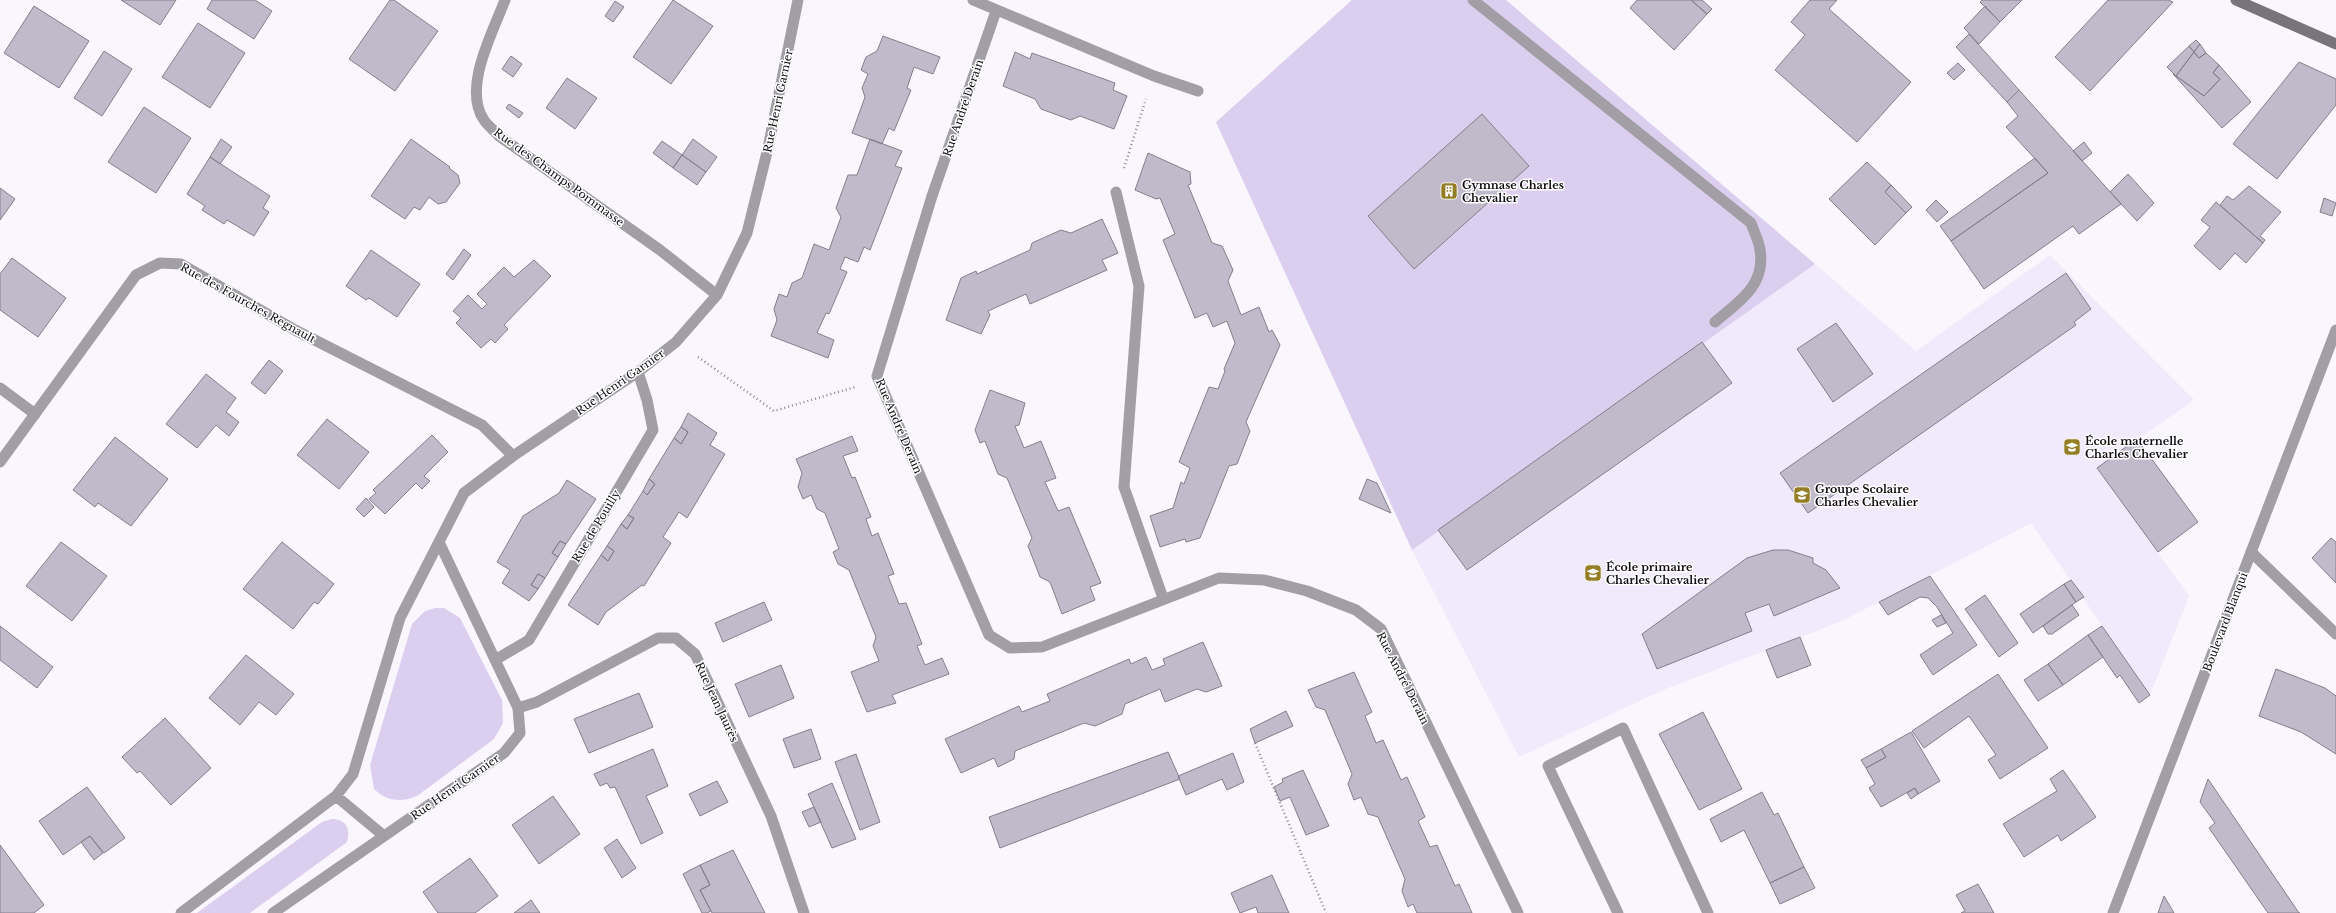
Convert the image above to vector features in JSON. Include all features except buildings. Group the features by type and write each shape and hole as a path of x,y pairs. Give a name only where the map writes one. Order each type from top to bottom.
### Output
{"main road":[{"path":"2236,0 2336,44"}],"street":[{"name":"Rue des Champs Pommasse","path":"505,0 476,80 477,99 484,120 500,136 660,250 717,295"},
{"name":"Rue Henri Garnier","path":"181,913 336,796 353,774 400,618 464,493 513,456 638,372 676,342 717,295 747,234 768,148 798,0"},
{"path":"974,0 996,11 1154,76 1198,91"},
{"path":"1473,0 1751,223 1760,249 1760,266 1753,289 1715,322"},
{"name":"Rue André Derain","path":"996,11 932,196 877,376 989,635 1010,648 1042,647 1163,598 1219,578 1264,580 1307,591 1356,610 1381,629 1518,913"},
{"path":"1116,192 1139,286 1124,487 1163,598"},
{"name":"Rue des Fourches Regnault","path":"0,462 136,275 160,263 181,264 294,330 482,425 513,456"},
{"name":"Boulevard Blanqui","path":"2113,913 2336,330"},
{"name":"Rue de Pouilly","path":"495,660 529,640 653,430 647,400 638,372"},
{"path":"0,388 35,414"},
{"name":"Rue Henri Garnier","path":"273,913 504,753 520,733 518,708 439,542"},
{"path":"2251,552 2336,634"},
{"name":"Rue Jean Jaurès","path":"518,708 537,702 658,638 676,638 695,654 771,816 804,913"},
{"path":"1618,913 1548,766 1623,728 1708,913"},
{"path":"336,796 384,836"}],"path":[{"path":"1116,192 1154,76"},
{"path":"698,357 774,411 857,387"},
{"path":"1255,743 1326,913"}],"shaded area":[{"path":"1352,0 1506,0 1815,264 1412,550 1216,122"},
{"name":"Groupe Scolaire Charles Chevalier","path":"2050,255 2194,400 2097,468 2189,596 2150,695 2031,523 1842,621 1663,690 1519,757 1412,550 1815,264 1916,351"},
{"path":"435,608 444,608 460,618 502,700 503,723 494,739 417,796 405,800 394,800 384,796 374,789 370,765 412,624 425,611"},
{"path":"332,819 341,821 348,829 347,842 250,913 197,913 322,822"}],"place":[{"name":"Gymnase Charles Chevalier","path":"1449,191"},
{"name":"École maternelle Charles Chevalier","path":"2072,447"},
{"name":"Groupe Scolaire Charles Chevalier","path":"1802,495"},
{"name":"École primaire Charles Chevalier","path":"1593,573"}]}
